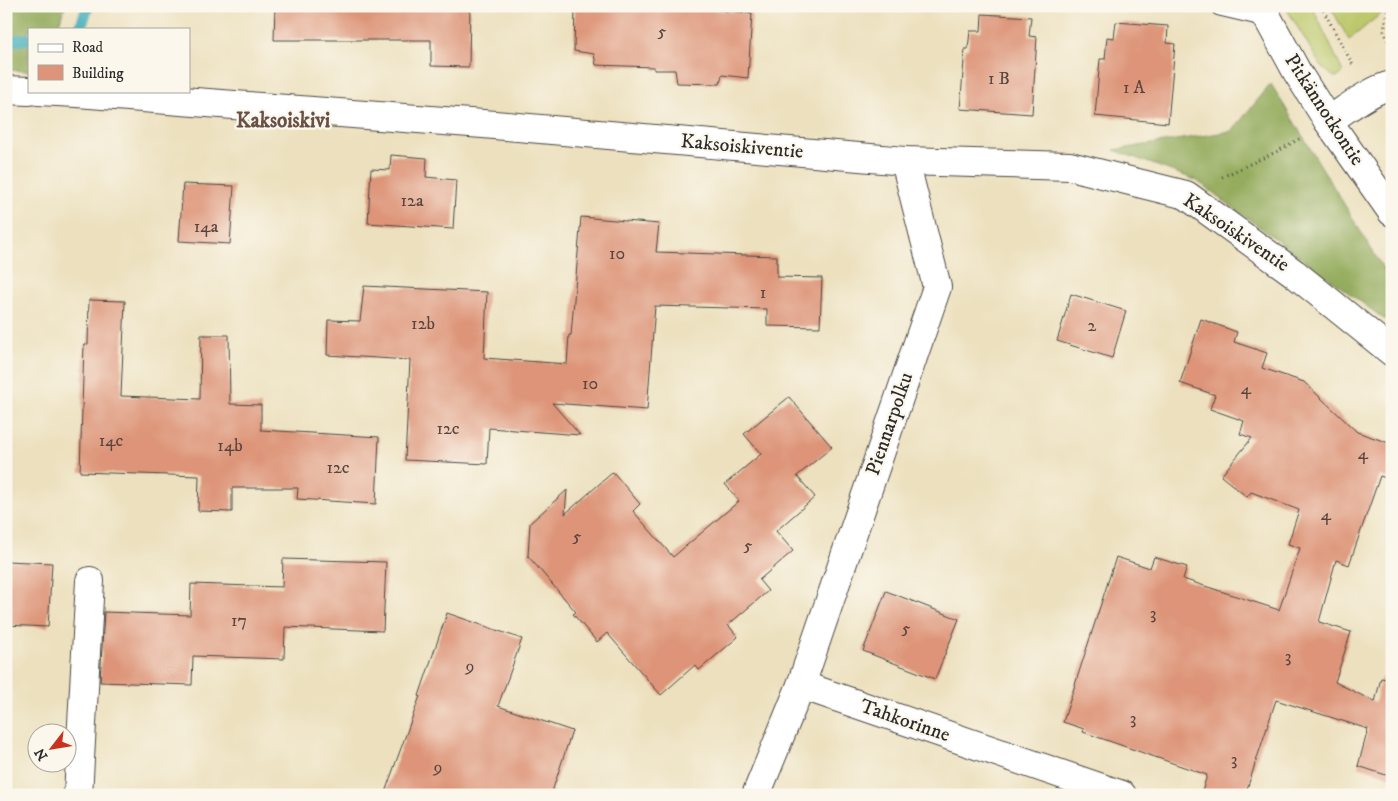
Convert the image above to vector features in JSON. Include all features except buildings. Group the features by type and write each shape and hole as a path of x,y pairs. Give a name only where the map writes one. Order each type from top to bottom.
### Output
{"street":[{"name":"Pitkännotkontie","path":"1264,12 1297,72 1328,121 1392,212"},
{"path":"1328,121 1386,86 1392,85"},
{"path":"6,90 28,91"},
{"name":"Kaksoiskiventie","path":"77,92 483,124 905,161 1070,166 1186,195 1294,273 1392,352"},
{"name":"Piennarpolku","path":"801,685 937,287 905,161"},
{"path":"78,795 90,581"},
{"path":"756,795 801,685"},
{"name":"Tahkorinne","path":"801,685 1122,795"}],"lane":[{"path":"1220,6 1264,12"}],"path":[{"path":"1389,6 1384,32 1392,50"},
{"path":"1186,195 1278,151 1328,121"}],"green space":[{"path":"6,6 65,6 57,28 28,28 28,71 6,70"},
{"path":"1285,6 1312,6 1342,70 1342,74 1334,77 1321,66"},
{"path":"1330,6 1390,6 1349,40"},
{"path":"1271,84 1392,283 1392,319 1384,319 1196,180 1114,150 1232,131"}],"waterway":[{"path":"80,28 88,6"},
{"path":"6,41 28,39"}],"district":[{"name":"Kaksoiskivi","path":"283,121"}]}
